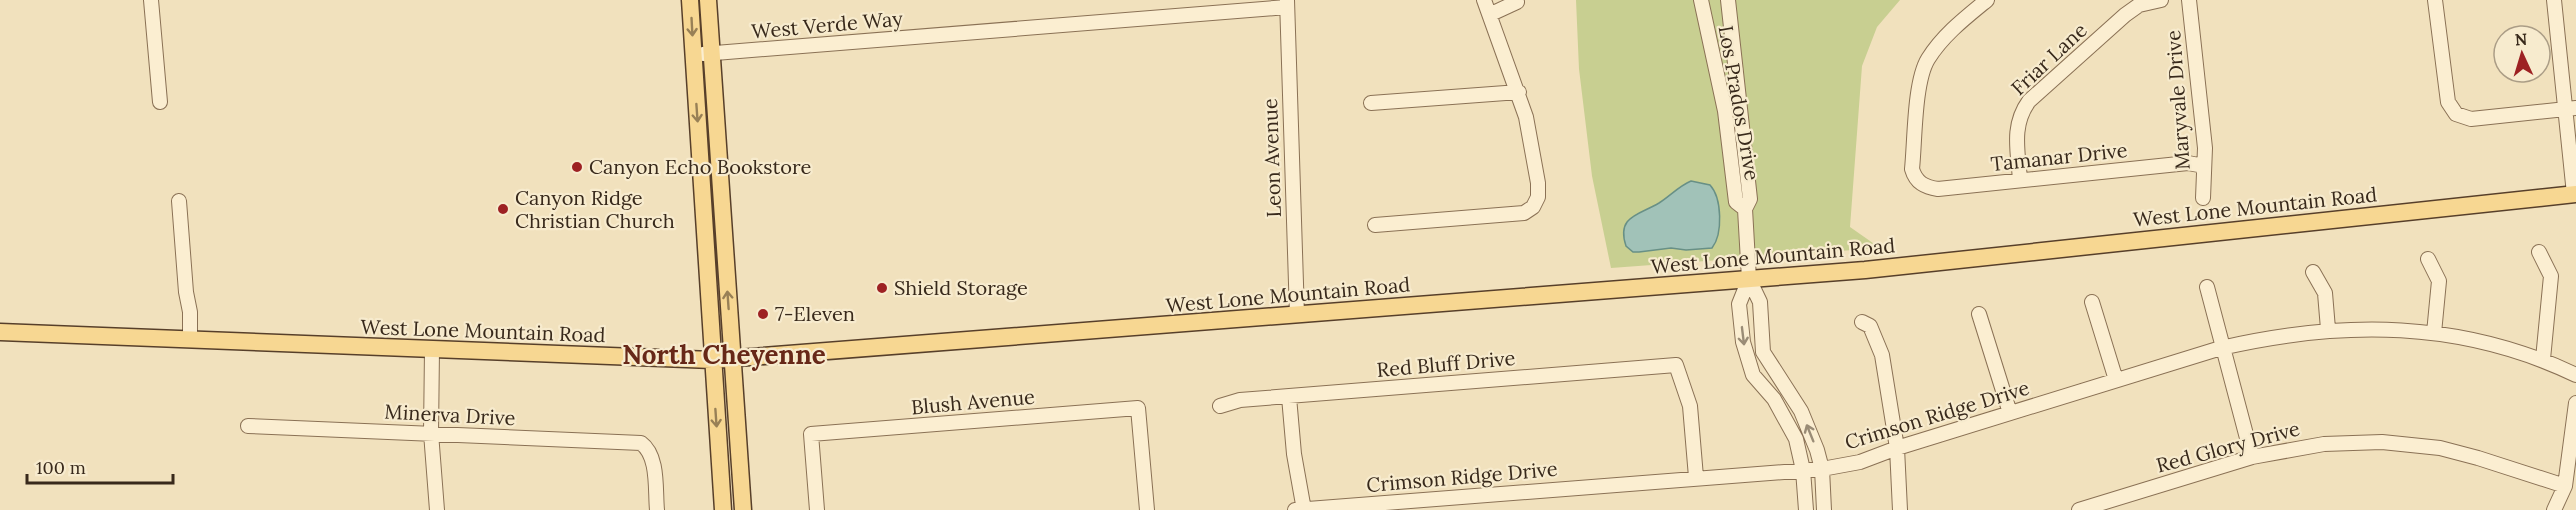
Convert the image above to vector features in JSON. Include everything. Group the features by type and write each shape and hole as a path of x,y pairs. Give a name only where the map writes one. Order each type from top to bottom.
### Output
{"main road":[{"path":"690,0 723,510"},
{"path":"708,0 743,510"},
{"name":"West Lone Mountain Road","path":"0,332 432,350 732,359 1905,266 2575,194"}],"street":[{"path":"151,0 160,102"},
{"path":"1375,225 1524,213 1533,207 1538,197 1538,183 1526,117 1491,14 1484,0"},
{"name":"Los Prados Drive","path":"1701,0 1725,111 1736,202 1745,209"},
{"name":"Los Prados Drive","path":"1728,0 1750,199 1745,209 1749,279"},
{"name":"Tamanar Drive","path":"1987,0 1949,31 1927,62 1919,91 1912,170 1914,178 1919,182 1938,189 2188,163 2204,166"},
{"name":"Friar Lane","path":"2020,180 2016,128 2020,113 2029,101 2125,15 2139,5 2161,0"},
{"name":"Maryvale Drive","path":"2189,0 2205,148 2203,198"},
{"path":"2435,0 2448,102 2456,114 2471,119 2571,109"},
{"path":"2554,0 2571,109 2575,194"},
{"path":"1491,14 1517,2"},
{"name":"West Verde Way","path":"693,55 1287,4"},
{"name":"Leon Avenue","path":"1287,4 1297,315"},
{"path":"1371,103 1519,93"},
{"path":"179,201 186,291 190,312 190,340"},
{"path":"2539,252 2552,276 2543,359"},
{"path":"2428,259 2439,281 2434,333"},
{"path":"2313,272 2325,292 2328,329"},
{"path":"1749,279 1760,302 1763,352 1801,411 1822,469 1824,510"},
{"path":"1749,279 1739,304 1743,342 1753,375 1774,399 1796,439 1803,470 1806,510"},
{"path":"2207,288 2221,348 2252,457"},
{"path":"2091,302 2116,380"},
{"path":"1979,314 2010,413"},
{"path":"1862,322 1870,326 1882,355 1897,448 1900,510"},
{"name":"Crimson Ridge Drive","path":"1295,510 1822,469 1860,462 1897,448 2221,348 2271,336 2328,329 2382,328 2434,333 2484,342 2543,359 2576,375"},
{"path":"432,350 431,433 437,510"},
{"name":"Red Bluff Drive","path":"1220,405 1240,400 1677,365 1690,406 1696,477"},
{"path":"1289,396 1294,454 1304,510"},
{"path":"2554,510 2565,486 2576,403"},
{"name":"Blush Avenue","path":"817,510 811,434 1138,408 1147,510"},
{"name":"Minerva Drive","path":"248,426 642,443 649,448 652,458 657,510"},
{"name":"Red Glory Drive","path":"2079,510 2252,457 2324,444 2382,442 2440,448 2565,486"}],"green space":[{"path":"1576,0 1900,0 1877,27 1862,66 1850,227 1880,248 1611,268 1592,176 1579,69"}],"water":[{"path":"1691,181 1710,185 1717,198 1720,216 1716,242 1712,248 1686,250 1671,248 1633,252 1626,246 1624,228 1631,218 1659,203"}],"place":[{"name":"Canyon Echo Bookstore","path":"577,167"},
{"name":"Canyon Ridge Christian Church","path":"503,209"},
{"name":"Shield Storage","path":"882,288"},
{"name":"7-Eleven","path":"763,314"}],"district":[{"name":"North Cheyenne","path":"724,355"}]}
